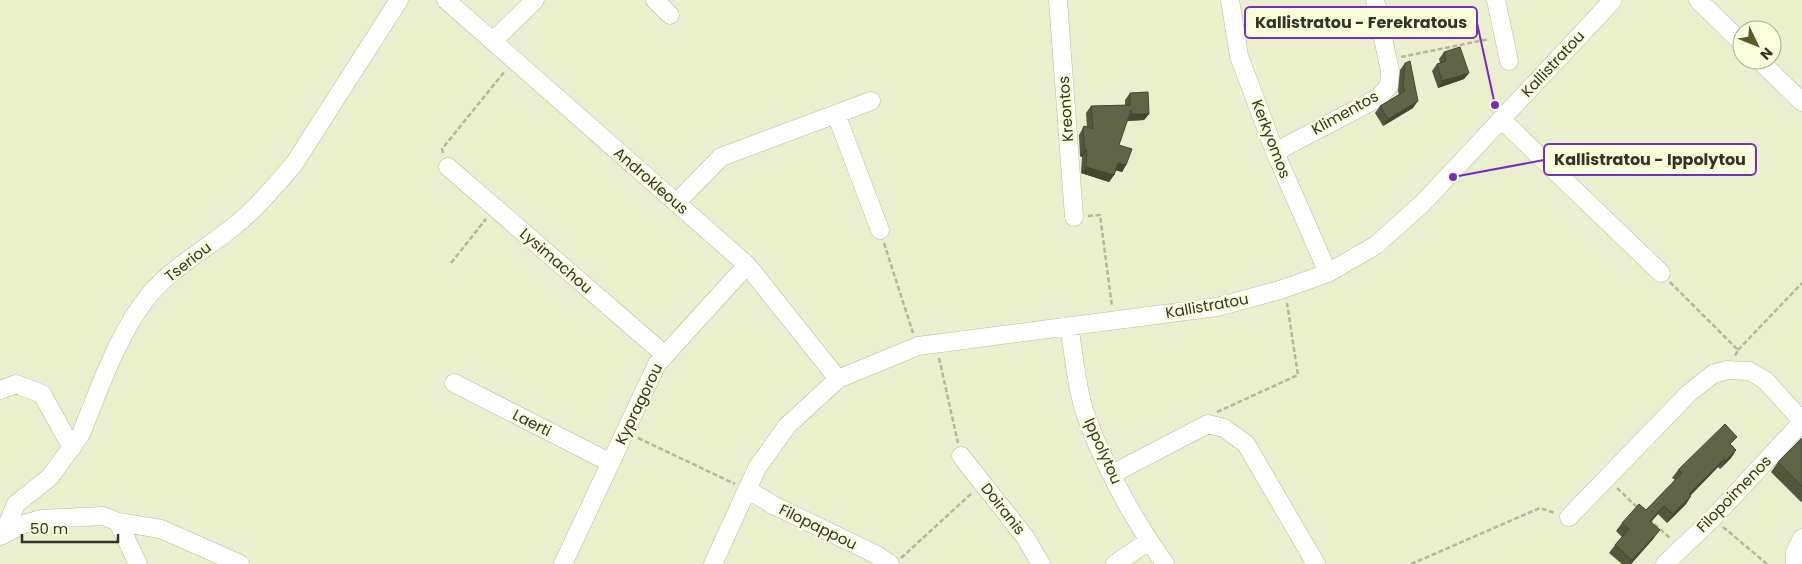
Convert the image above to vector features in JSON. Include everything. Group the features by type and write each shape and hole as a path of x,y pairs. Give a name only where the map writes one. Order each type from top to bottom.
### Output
{"street":[{"name":"Tseriou","path":"2,535 16,504 50,477 81,434 126,331 142,305 168,276 233,228 294,164 399,0"},
{"name":"Androkleous","path":"446,0 747,265 838,378"},
{"path":"493,41 535,0"},
{"path":"655,0 670,15"},
{"name":"Kreontos","path":"1058,0 1074,217"},
{"name":"Kerkyomos","path":"1230,0 1239,56 1274,152 1328,274"},
{"name":"Klimentos","path":"1274,152 1378,98 1389,86 1390,71 1375,0"},
{"path":"1496,0 1509,61"},
{"name":"Kallistratou","path":"713,564 757,468 787,426 838,378 918,346 1216,307 1285,289 1328,274 1376,244 1423,203 1613,0"},
{"path":"1698,0 1732,33"},
{"path":"1769,70 1802,102"},
{"path":"676,203 722,157 871,101"},
{"path":"836,114 880,230"},
{"path":"1501,119 1661,273"},
{"name":"Lysimachou","path":"448,167 665,355"},
{"name":"Kypragorou","path":"563,564 657,364 747,265"},
{"name":"Ippolytou","path":"1069,326 1085,411 1112,474 1149,541 1165,564"},
{"path":"1569,517 1689,393 1712,374 1727,370 1749,371 1765,380 1802,422"},
{"name":"Laerti","path":"454,383 610,463"},
{"path":"0,390 16,384 42,394 72,448"},
{"name":"Filopoimenos","path":"1665,564 1713,518 1802,422"},
{"path":"1112,474 1208,424 1224,428 1246,444 1316,564"},
{"name":"Doiranis","path":"961,456 1025,537 1041,564"},
{"name":"Filopappou","path":"747,489 773,505 875,554 890,564"},
{"path":"2,535 21,525 41,519 103,516 118,522 161,529 240,564"},
{"path":"118,522 138,564"},
{"path":"1795,564 1795,552 1802,538"},
{"path":"1115,564 1149,541"}],"path":[{"path":"1388,60 1482,41 1503,34"},
{"path":"448,167 442,149 514,60"},
{"path":"450,263 495,208"},
{"path":"1074,217 1100,215 1114,320"},
{"path":"880,230 918,346"},
{"path":"1661,273 1738,350"},
{"path":"1727,370 1738,350 1802,284"},
{"path":"1215,425 1218,411 1298,375 1285,289"},
{"path":"936,344 961,456"},
{"path":"625,432 747,489"},
{"path":"1606,478 1640,510"},
{"path":"894,564 984,483"},
{"path":"1411,564 1540,508 1569,517"},
{"path":"1647,517 1681,548"},
{"path":"1713,518 1768,564"}],"building":[{"path":"1460,47 1469,73 1442,81 1437,64 1446,61 1444,52"},
{"path":"1410,61 1418,101 1388,119 1380,106 1405,91 1403,84 1405,63"},
{"path":"1148,92 1149,114 1131,114 1131,110 1119,145 1132,149 1126,165 1118,163 1114,175 1086,167 1087,150 1085,150 1083,128 1084,126 1093,129 1091,106 1130,105 1130,93"},
{"path":"1725,424 1737,437 1730,444 1736,450 1725,461 1724,459 1689,494 1691,496 1673,514 1664,506 1650,521 1660,530 1632,560 1615,545 1629,529 1622,523 1639,504 1646,510 1682,473 1678,470"},
{"path":"1802,438 1802,486 1778,462"}],"place":[{"name":"Kallistratou - Ferekratous","path":"1495,105"},
{"name":"Kallistratou - Ippolytou","path":"1453,177"}]}
